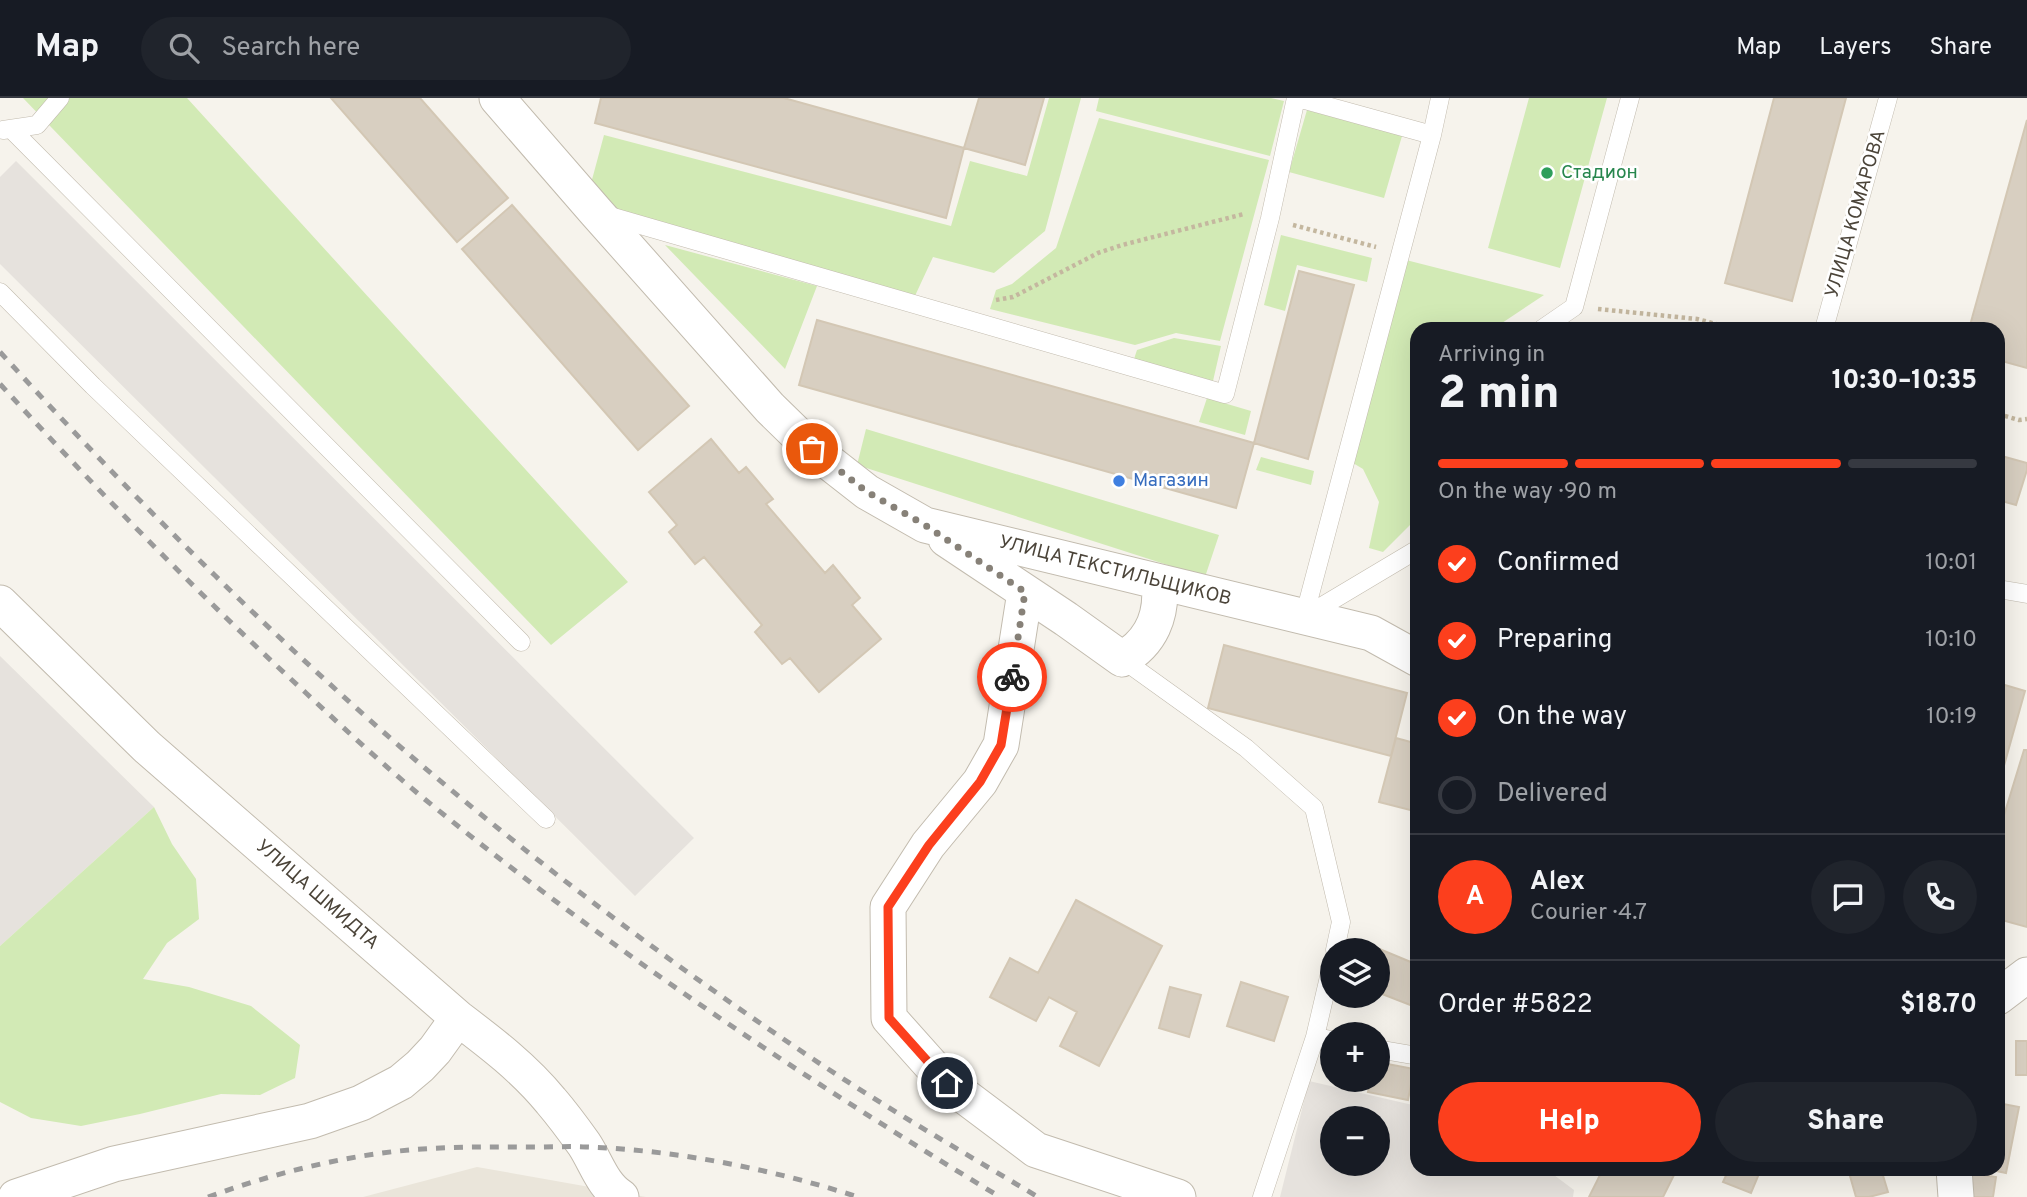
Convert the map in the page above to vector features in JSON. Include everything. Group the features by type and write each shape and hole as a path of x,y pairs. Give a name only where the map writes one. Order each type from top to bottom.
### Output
{"street":[{"name":"УЛИЦА ТЕКСТИЛЬЩИКОВ","path":"497,98 770,408 812,449 867,492 925,525 1371,633 1410,655"},
{"path":"925,525 1122,659 1141,645 1153,628 1160,602 1159,582"},
{"path":"1025,592 1001,745 980,782 929,845 888,907 889,1018 947,1083 1036,1150 1178,1197"},
{"name":"УЛИЦА ШМИДТА","path":"0,603 147,747 532,1079 586,1147 598,1172 621,1197"},
{"path":"2005,992 2027,975"},
{"path":"16,1197 114,1164 310,1121 361,1103 401,1082 420,1066 458,1017"},
{"path":"1954,1176 1956,1197"}],"lane":[{"path":"6,130 37,125 60,98"},
{"path":"596,212 1225,394 1270,218 1297,98 1432,135"},
{"path":"1304,617 1440,98"},
{"path":"1552,322 1574,307 1630,98"},
{"name":"УЛИЦА КОМАРОВА","path":"1826,322 1888,98"},
{"path":"6,130 522,642"},
{"path":"0,292 93,386 546,819"},
{"path":"1304,617 1410,554"},
{"path":"2005,590 2027,594"},
{"path":"1122,659 1246,748 1314,808 1342,922 1338,938"},
{"path":"1262,1197 1320,1047"},
{"path":"1390,1051 1410,1055"}],"path":[{"path":"964,319 997,300 1013,297 1098,253 1122,244 1147,240 1232,216 1248,214 1270,218 1401,254"},
{"path":"1614,310 1708,322"},
{"path":"2005,416 2027,419"}],"shaded area":[{"path":"16,161 694,838 635,896 0,264 0,177"},
{"path":"0,656 154,807 0,946"},
{"path":"1309,1081 1320,1084 1320,1092 1357,1092 1410,1104 1410,1176 1555,1176 1574,1190 1573,1197 1280,1197"},
{"path":"477,1167 646,1197 363,1197"}],"green space":[{"path":"23,98 187,98 628,582 551,645"},
{"path":"1049,98 1081,98 1045,231 994,273 933,257 914,298 586,202 604,135 951,226 970,161 1027,176"},
{"path":"1099,98 1271,98 1284,101 1270,156 1096,111"},
{"name":"Стадион","path":"1529,98 1607,98 1560,268 1488,248"},
{"path":"1307,110 1402,136 1384,198 1289,172"},
{"path":"1099,118 1269,160 1220,341 1176,333 1135,345 990,309 996,290 1012,284 1056,248"},
{"path":"1281,235 1372,258 1367,282 1297,265 1285,311 1264,305"},
{"path":"665,245 817,286 785,369"},
{"path":"1402,259 1544,295 1504,322 1410,322 1410,525 1383,552 1369,548 1379,502 1363,469 1348,460"},
{"path":"1174,338 1221,346 1213,381 1134,359 1137,350"},
{"path":"1207,398 1251,411 1245,435 1199,422"},
{"path":"866,429 1219,535 1205,577 857,465"},
{"path":"1261,457 1314,471 1311,485 1256,470"},
{"path":"154,807 172,844 196,879 199,919 167,943 143,979 189,987 251,1006 300,1045 295,1078 260,1095 221,1094 81,1126 31,1118 0,1102 0,946"}],"building":[{"path":"331,98 420,98 508,198 457,242"},
{"path":"601,98 784,98 964,148 946,218 595,123"},
{"path":"979,98 1044,98 1025,165 964,148"},
{"path":"1774,98 1846,98 1792,301 1725,283"},
{"path":"2027,120 2027,368 2005,362 2005,322 1971,322"},
{"path":"512,205 689,406 638,450 462,249"},
{"path":"1299,271 1354,285 1308,459 1254,443"},
{"path":"817,320 1254,443 1236,508 799,385"},
{"path":"711,439 739,473 746,467 773,499 766,504 825,573 833,565 860,598 852,605 881,639 819,692 790,658 782,664 755,632 762,625 704,557 695,564 669,532 677,525 649,492"},
{"path":"2005,457 2027,463 2016,505 2005,502"},
{"path":"1224,645 1407,693 1391,756 1208,708"},
{"path":"2005,685 2025,691 2005,762"},
{"path":"1396,738 1410,742 1410,810 1379,802"},
{"path":"2024,750 2027,750 2027,927 2005,921 2005,812"},
{"path":"1076,900 1162,946 1099,1066 1060,1046 1077,1012 1049,997 1036,1021 990,997 1010,958 1038,973"},
{"path":"1390,953 1410,962 1410,1005 1390,997"},
{"path":"1241,982 1288,997 1274,1041 1227,1026"},
{"path":"1170,987 1201,995 1189,1037 1159,1028"},
{"path":"2016,1041 2027,1041 2027,1075 2016,1075"},
{"path":"1390,1064 1410,1068 1408,1100 1368,1092 1390,1092"},
{"path":"2005,1104 2019,1107 2005,1173"},
{"path":"1600,1176 1674,1176 1663,1197 1589,1197"},
{"path":"1726,1176 1758,1176 1751,1193 1723,1182"},
{"path":"1850,1176 1883,1176 1888,1192 1856,1197"},
{"path":"1968,1176 1996,1177 1993,1197 1965,1197"}],"railway":[{"path":"0,352 203,564 364,715 466,802 612,917 762,1025 868,1095 1038,1197"},
{"path":"0,384 112,503 266,656 438,810 573,914 712,1013 855,1107 1000,1197"},
{"path":"208,1197 302,1168 375,1154 416,1149 568,1147 654,1152 724,1163 792,1178 858,1197"}],"way so far":[{"path":"812,449 867,492 925,525 1025,592 1012,677"}],"place":[{"name":"Стадион","path":"1547,173"},
{"name":"Магазин","path":"1119,481"}],"route":[{"path":"947,1083 889,1018 888,907 929,845 980,782 1001,745 1012,677"}]}
